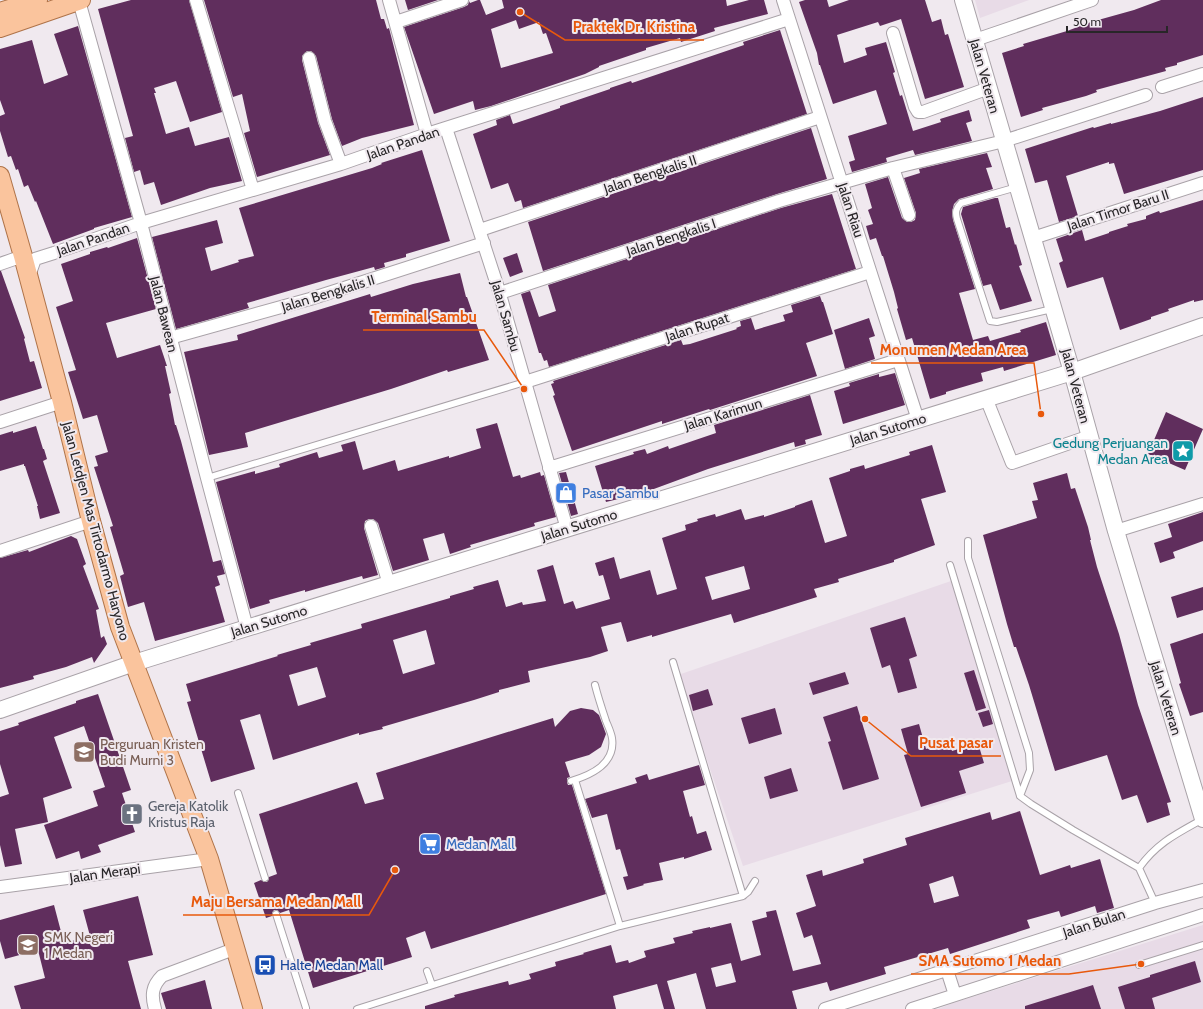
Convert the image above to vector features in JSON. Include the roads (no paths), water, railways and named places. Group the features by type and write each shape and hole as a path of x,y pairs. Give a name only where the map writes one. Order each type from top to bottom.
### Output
{"main road":[{"path":"0,12 38,0"},
{"name":"Jalan Veteran","path":"963,0 1072,372 1116,531 1203,819"},
{"path":"0,28 74,1"},
{"name":"Jalan Letdjen Mas Tirtodarmo Haryono","path":"0,176 62,402 90,521 120,627 209,859 234,949 253,1009"},
{"name":"Jalan Sutomo","path":"0,710 134,663 1072,372 1203,326"}],"street":[{"path":"196,0 253,190"},
{"path":"389,0 427,134"},
{"path":"396,22 462,0"},
{"name":"Jalan Riau","path":"783,0 918,420"},
{"path":"975,40 1092,0"},
{"name":"Jalan Bawean","path":"74,1 141,223 247,628"},
{"name":"Jalan Pandan","path":"28,277 36,258 141,223 341,164 427,134 789,19"},
{"path":"893,33 915,107 918,112 923,112 989,88"},
{"path":"309,58 325,121 341,164"},
{"path":"1162,87 1203,74"},
{"name":"Jalan Bengkalis I","path":"500,293 779,201 893,168 1004,141 1146,95"},
{"name":"Jalan Bengkalis II","path":"480,230 820,117"},
{"name":"Jalan Sambu","path":"446,128 500,293 567,529"},
{"path":"893,168 909,215"},
{"name":"Jalan Timor Baru II","path":"1032,238 1203,183"},
{"name":"Jalan Bengkalis II","path":"170,338 310,299 484,243"},
{"path":"0,264 23,256"},
{"name":"Jalan Rupat","path":"525,382 870,272"},
{"name":"Jalan Karimun","path":"549,468 898,360"},
{"path":"986,398 1012,463 1090,436"},
{"path":"0,422 62,402"},
{"path":"1116,531 1203,504"},
{"path":"0,551 90,521"},
{"path":"371,526 389,584"},
{"name":"Jalan Merapi","path":"0,887 209,859"},
{"name":"Jalan Bulan","path":"825,1009 1203,890"},
{"name":"Jalan Bulan","path":"912,1009 1203,915"},
{"path":"155,1009 152,993 155,985 162,976 234,949"},
{"path":"947,970 955,995"}],"lane":[{"path":"1017,186 961,203 957,207 957,219 990,320 992,322 1053,308"},
{"path":"207,478 525,382"},
{"path":"968,541 968,558 1029,753 1030,770 1020,796"},
{"path":"950,565 1020,796 1073,830 1139,868 1155,904"},
{"path":"672,662 743,896"},
{"path":"595,685 612,739 611,750 608,760 600,768 573,781 620,926"},
{"path":"238,793 265,878"},
{"path":"1139,868 1147,857 1170,837 1203,819"},
{"path":"357,1009 620,926 743,896 748,892 755,881"},
{"path":"276,914 306,1008"},
{"path":"1139,965 1203,945"},
{"path":"427,971 432,985"}],"place":[{"name":"Praktek Dr. Kristina","path":"520,12"},
{"name":"Terminal Sambu","path":"524,389"},
{"name":"Monumen Medan Area","path":"1041,414"},
{"name":"Gedung Perjuangan Medan Area","path":"1183,451"},
{"name":"Pasar Sambu","path":"566,493"},
{"name":"Pusat pasar","path":"865,719"},
{"name":"Perguruan Kristen Budi Murni 3","path":"84,752"},
{"name":"Gereja Katolik Kristus Raja","path":"132,814"},
{"name":"Medan Mall","path":"430,844"},
{"name":"Maju Bersama Medan Mall","path":"395,870"},
{"name":"SMK Negeri 1 Medan","path":"28,945"},
{"name":"SMA Sutomo 1 Medan","path":"1141,964"},
{"name":"Halte Medan Mall","path":"265,965"}]}
